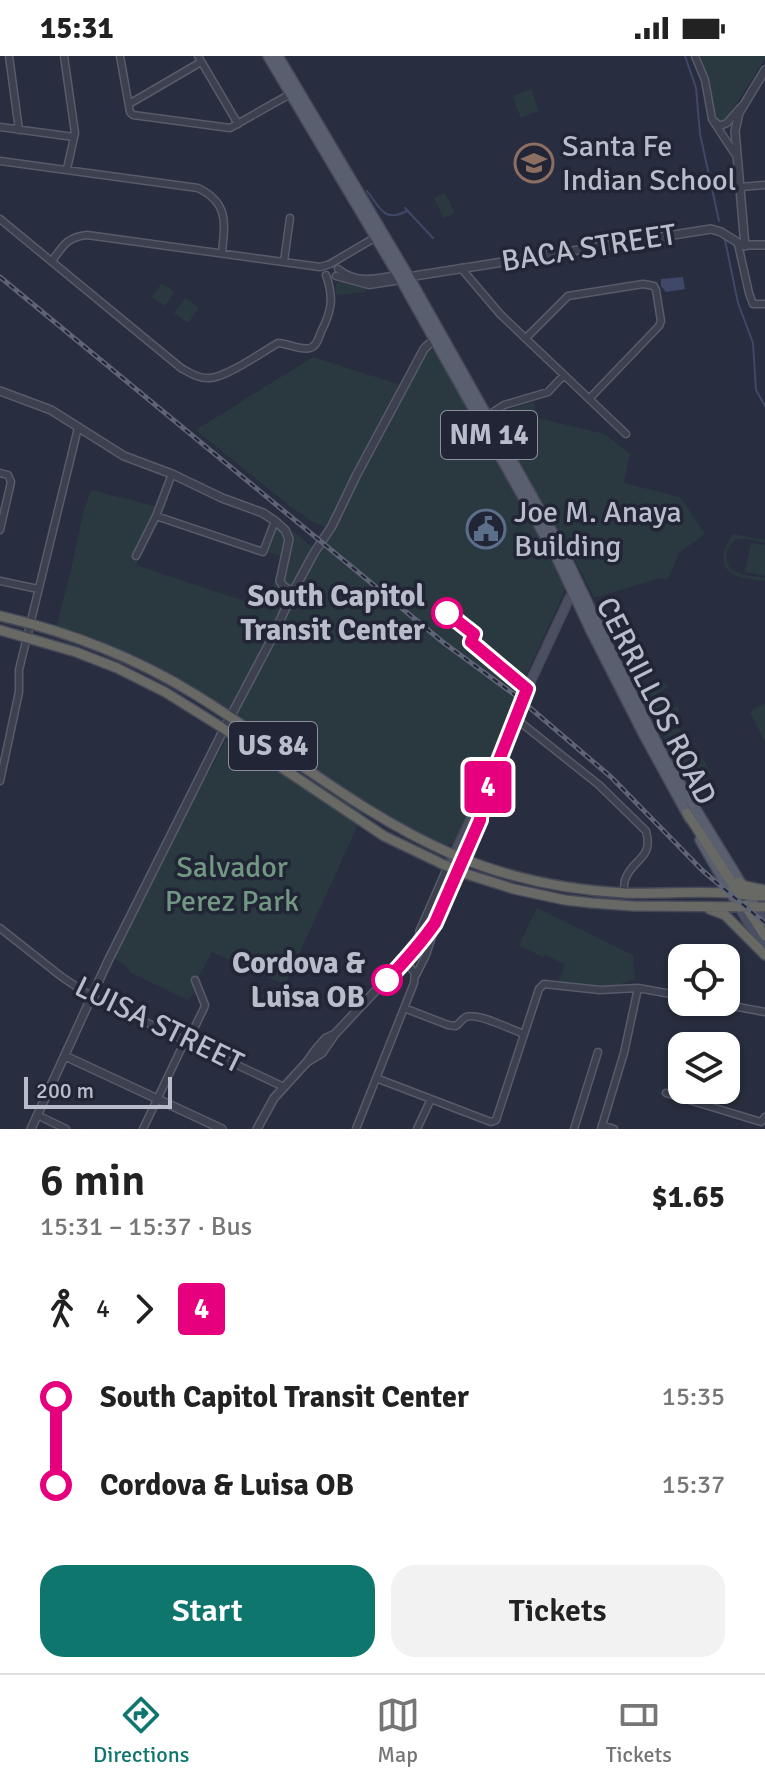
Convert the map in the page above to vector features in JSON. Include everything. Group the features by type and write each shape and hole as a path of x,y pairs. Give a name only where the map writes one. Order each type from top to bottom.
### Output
{"highway":[{"name":"US 84","path":"0,616 76,638 181,686 374,813 458,856 506,873 587,890 709,893 747,902"},
{"name":"US 84","path":"0,630 67,649 117,668 175,698 384,836 452,869 506,887 592,903 686,907 747,902 765,896"},
{"path":"687,813 747,902 765,936"},
{"path":"739,882 765,890"},
{"path":"686,907 725,915 765,953"}],"main road":[{"name":"CERRILLOS ROAD","path":"268,56 295,91 563,551 577,589 652,752 687,813"},
{"name":"CERRILLOS ROAD","path":"278,56 376,237 486,421"},
{"path":"452,869 480,820 481,806 515,718 549,640 577,589"},
{"name":"CERRILLOS ROAD","path":"616,671 739,882 765,953"},
{"name":"CERRILLOS ROAD","path":"747,902 765,923"}],"street":[{"path":"9,56 19,130"},
{"path":"64,56 74,125 67,169"},
{"path":"120,56 133,115 230,128 295,91"},
{"path":"695,56 705,80 712,119 735,154"},
{"path":"129,104 200,59 238,124"},
{"path":"765,70 735,125 740,187 739,243 753,304 765,304"},
{"path":"712,119 720,126 726,125 744,105"},
{"path":"0,127 74,137"},
{"path":"0,161 198,188 218,202 223,214 222,253"},
{"path":"740,187 765,185"},
{"path":"284,261 290,218"},
{"path":"0,219 181,368 195,376 207,378 221,375 278,343 311,348 330,314 331,270"},
{"name":"BACA STREET","path":"402,277 711,229 739,243"},
{"path":"52,261 68,240 87,235 284,261 331,270 360,280 402,277"},
{"path":"331,270 376,237"},
{"path":"739,243 765,245"},
{"path":"461,268 502,316 626,434"},
{"path":"526,338 568,296 643,284 654,286 661,321 659,326 589,399"},
{"path":"31,1129 92,997 293,592 332,526 425,347 436,341"},
{"path":"486,421 504,405 548,392 564,375"},
{"path":"0,391 44,407 124,456 263,513 275,521 289,539 280,581 293,592"},
{"path":"0,781 19,692 19,670 29,623 78,428"},
{"path":"0,473 8,475 11,482 0,530"},
{"path":"136,556 172,474"},
{"path":"156,516 263,552 275,521"},
{"path":"0,581 38,589"},
{"path":"515,718 599,785 646,831 648,849 625,879 623,905"},
{"path":"0,735 10,737"},
{"path":"356,1129 422,966 452,869"},
{"path":"419,942 420,931 452,869"},
{"path":"257,1129 270,1104 284,1087 307,1062 322,1053 335,1034 405,961 435,923"},
{"name":"LUISA STREET","path":"0,928 92,997 284,1087"},
{"path":"405,961 416,975"},
{"path":"143,1129 205,1005 195,980"},
{"path":"376,1078 491,1122 496,1120 539,989 544,984 600,990 638,988 668,993"},
{"path":"614,1129 602,1127 624,1053 638,988"},
{"path":"740,1007 765,1012"},
{"path":"404,1008 448,1025 456,1026 470,1016 524,1034"},
{"path":"574,1129 598,1052"},
{"path":"65,1056 222,1129"},
{"path":"666,1093 761,1122 765,1117"},
{"path":"417,1129 431,1099"},
{"path":"37,1115 66,1129"}],"green space":[{"path":"701,56 765,56 724,123 718,122 714,111"},
{"path":"531,89 539,111 521,118 512,96"},
{"path":"445,193 455,213 444,218 434,198"},
{"path":"339,281 366,289 366,292 336,295"},
{"path":"161,284 174,293 165,306 152,297"},
{"path":"185,298 199,308 188,323 174,313"},
{"name":"Salvador Perez Park","path":"429,348 438,353 548,549 565,584 564,593 481,786 453,843 444,847 365,805 285,985 212,952 194,986 196,991 188,1000 131,973 114,955 203,778 225,741 232,738 331,803 338,787 241,717 56,628 91,490 155,506 166,475 174,478 162,516 136,565 266,608 282,556 266,552 277,518 312,547 326,527 291,507 196,430 313,357 407,387"},
{"path":"534,402 538,418 605,434 630,454 624,483 680,497 705,534 680,552 667,580 660,578 594,598 495,418 515,407"},
{"path":"732,534 765,540 765,543 745,539 735,541 728,548 727,563 733,571 765,578 765,581 736,575 725,567 725,547"},
{"path":"751,543 765,545 765,576 745,572"},
{"path":"664,682 668,687 656,694 665,712 678,706 679,710 656,721 641,694"},
{"path":"765,703 765,739 764,740 750,712"},
{"path":"674,729 680,729 690,747 698,750 711,773 705,776 707,780 693,788 663,737"},
{"path":"537,908 633,955 635,979 615,986 565,984 558,980 565,965 519,945"}],"water":[{"path":"683,277 685,289 666,292 661,286 661,279"}],"waterway":[{"path":"685,56 696,88 700,134 719,221"},
{"path":"367,191 383,212 393,215 407,211"},
{"path":"405,208 433,238"},
{"path":"725,240 738,303 753,343 756,390 765,406"}],"railway":[{"path":"0,277 444,643 515,695 611,777 703,871 765,923"}],"bus line":[{"name":"4","path":"387,980 435,923 480,820 481,806 527,689 471,642 474,634 447,613"}],"place":[{"name":"Santa Fe Indian School","path":"534,163"},
{"name":"Joe M. Anaya Building","path":"486,529"},
{"name":"South Capitol Transit Center","path":"447,613"},
{"name":"Cordova & Luisa OB","path":"387,980"}]}
